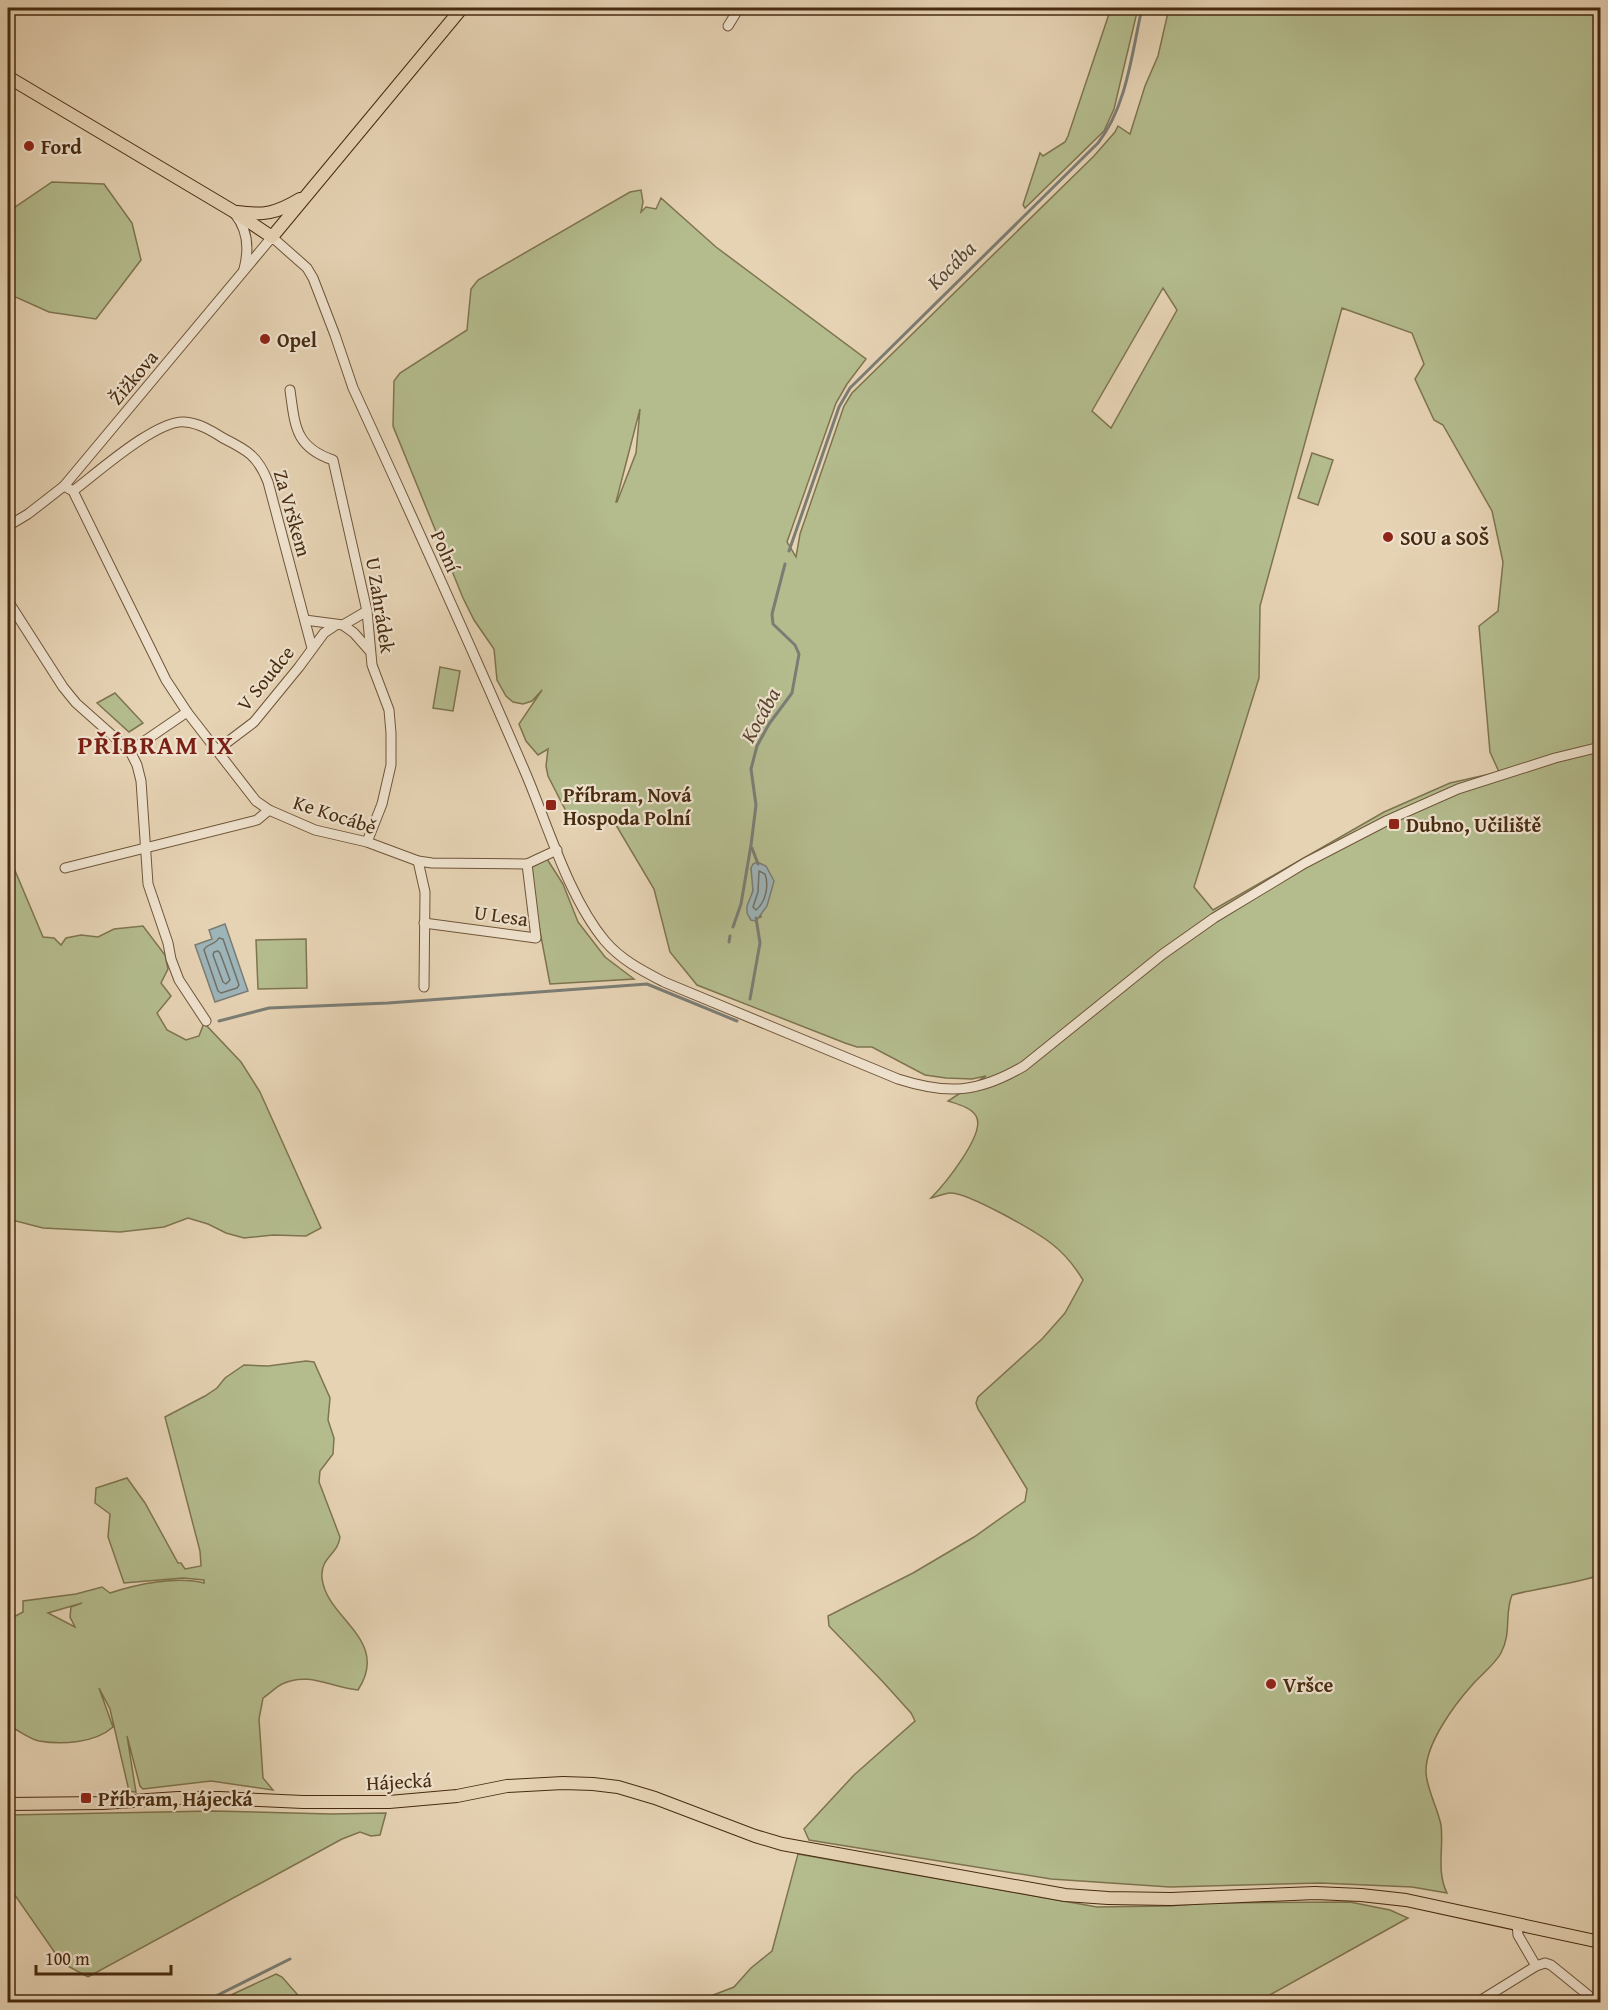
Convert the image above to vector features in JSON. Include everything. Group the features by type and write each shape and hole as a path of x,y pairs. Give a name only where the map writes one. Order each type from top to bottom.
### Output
{"main road":[{"path":"8,77 233,211 272,237 462,8"},
{"path":"233,211 256,215 276,212 306,196"},
{"name":"Hájecká","path":"8,1804 103,1803 209,1798 303,1802 389,1802 457,1796 507,1786 593,1784 618,1787 655,1798 782,1844 1065,1895 1171,1899 1315,1893 1361,1895 1406,1900 1600,1942"}],"street":[{"path":"728,26 739,8"},
{"path":"233,211 244,228 247,244 244,272"},
{"name":"Žižkova","path":"8,526 68,489 272,237"},
{"name":"Polní","path":"272,237 307,268 313,278 353,388 521,762 573,889 587,916 606,943 632,965 664,982 898,1079 921,1086 964,1089 1006,1076 1024,1065 1163,954 1214,918 1305,863 1388,819 1458,789 1555,758 1600,747"},
{"name":"U Zahrádek","path":"290,390 295,423 302,441 321,456 333,460 367,611 372,665 389,710 391,765 382,804 367,842"},
{"name":"Za Vrškem","path":"68,489 150,434 165,425 177,422 188,422 201,426 243,448 255,458 267,482 312,648"},
{"name":"Ke Kocábě","path":"68,489 166,681 244,788 256,801 269,810 315,830 367,842 418,861 527,864 557,850"},
{"path":"8,601 70,695 130,751 137,765 141,781 148,884 179,980 206,1021"},
{"name":"V Soudce","path":"217,750 254,722 324,633 367,611"},
{"path":"305,620 340,625 354,633 370,652"},
{"path":"130,751 187,712"},
{"path":"65,868 145,850 257,820 269,810"},
{"path":"418,861 425,892 424,987"},
{"name":"U Lesa","path":"424,923 536,938 527,864"},
{"path":"1517,1924 1518,1935 1536,1966"},
{"path":"1478,2002 1536,1966 1545,1963 1551,1965 1585,1999 1596,2002"}],"green space":[{"path":"1111,8 1138,8 1114,109 1104,131 1025,208 1023,205 1040,153 1043,156 1065,142 1068,136"},
{"path":"1169,8 1600,8 1600,1575 1512,1595 1508,1610 1506,1638 1501,1653 1458,1702 1442,1725 1430,1749 1426,1772 1441,1825 1441,1868 1447,1893 1412,1887 1320,1883 1170,1887 1051,1879 809,1840 804,1829 854,1775 915,1721 911,1713 884,1683 829,1626 828,1616 913,1573 974,1537 1025,1501 1027,1489 976,1403 978,1397 1042,1339 1065,1313 1083,1280 1052,1244 1001,1213 958,1194 949,1193 931,1198 962,1159 970,1146 978,1124 971,1110 948,1101 986,1076 972,1079 925,1075 872,1047 857,1047 845,1043 697,985 670,952 654,889 616,825 579,824 571,821 548,776 546,766 548,749 538,755 526,741 519,724 542,690 532,701 523,704 513,702 506,696 497,680 494,649 474,620 463,598 393,426 394,381 400,373 467,330 471,289 478,280 630,192 641,190 643,202 641,212 646,207 656,209 661,198 716,247 866,359 836,403 787,542 796,557 800,534 844,406 852,393 1094,156 1118,126 1130,134 1145,86 1158,56","holes":["1163,288 1177,310 1111,428 1092,411","1342,308 1412,333 1424,364 1415,379 1434,420 1443,425 1492,511 1503,562 1498,611 1479,626 1490,752 1499,772 1450,783 1384,812 1213,910 1194,887 1259,678 1260,606","640,409 636,453 616,502","751,868 761,917 751,920 748,908 753,887"]},
{"path":"52,182 104,184 132,223 141,260 96,319 49,312 11,295 8,290 8,212"},
{"path":"1312,453 1333,460 1318,505 1298,498"},
{"path":"440,667 460,671 453,711 433,708"},
{"path":"115,693 143,723 129,732 97,703"},
{"path":"8,854 43,937 54,938 61,945 66,938 81,935 98,937 114,929 143,926 165,955 168,969 161,983 171,996 157,1013 167,1030 186,1040 199,1036 204,1023 241,1062 260,1092 321,1228 306,1236 273,1235 244,1238 188,1218 164,1227 120,1232 43,1228 16,1221 8,1223"},
{"path":"547,859 563,884 578,922 605,957 634,979 550,984 535,905 532,867"},
{"path":"306,939 307,988 258,989 256,940"},
{"path":"314,1362 330,1398 328,1420 334,1438 333,1454 320,1471 319,1482 340,1537 339,1543 324,1565 322,1578 326,1592 334,1606 362,1643 367,1657 366,1672 358,1690 302,1679 282,1684 263,1698 259,1719 263,1778 273,1790 211,1781 143,1789 140,1786 127,1736 136,1792 129,1791 110,1709 99,1688 113,1727 106,1732 88,1740 68,1743 39,1741 13,1728 8,1729 8,1620 23,1612 23,1601 76,1594 102,1587 110,1593 157,1582 182,1580 204,1583 204,1580 183,1578 124,1583 108,1537 110,1514 95,1503 96,1488 127,1478 145,1503 178,1563 181,1563 185,1569 201,1566 200,1551 165,1417 205,1396 244,1365 268,1366","holes":["82,1603 71,1607 70,1617 75,1627 48,1613"]},
{"path":"213,1811 386,1813 380,1835 371,1836 360,1832 342,1839 88,1977 62,1963 12,1891 8,1881 8,1815"},
{"path":"798,1854 1097,1907 1208,1903 1350,1902 1390,1910 1408,1918 1257,2002 695,2002 734,1987 751,1968 772,1951"},
{"path":"276,1974 282,1977 304,2002 216,2002"}],"water":[{"path":"757,862 766,866 774,881 767,906 756,921 751,920 747,913 747,906 753,891 751,868"},
{"path":"225,924 248,991 215,1002 195,945 212,939 209,930"}],"waterway":[{"name":"Kocába","path":"789,551 839,407 850,388 1098,143 1108,128 1122,96 1142,8"},
{"name":"Kocába","path":"733,927 741,904 756,805 751,769 757,746 769,724 792,693 799,654 795,645 773,624 772,614 785,564"},
{"path":"752,848 758,864"},
{"path":"750,999 760,943 756,918"},
{"name":"Kocába","path":"729,942 730,936"},
{"path":"219,1021 269,1008 388,1003 647,984 737,1021"},
{"path":"204,2002 290,1959"}],"place":[{"name":"Ford","path":"29,146"},
{"name":"Opel","path":"265,339"},
{"name":"SOU a SOŠ","path":"1388,537"},
{"name":"Příbram, Nová Hospoda Polní","path":"551,805"},
{"name":"Dubno, Učiliště","path":"1394,824"},
{"name":"Vršce","path":"1271,1684"},
{"name":"Příbram, Hájecká","path":"86,1798"}],"district":[{"name":"PŘÍBRAM IX","path":"156,744"}]}
